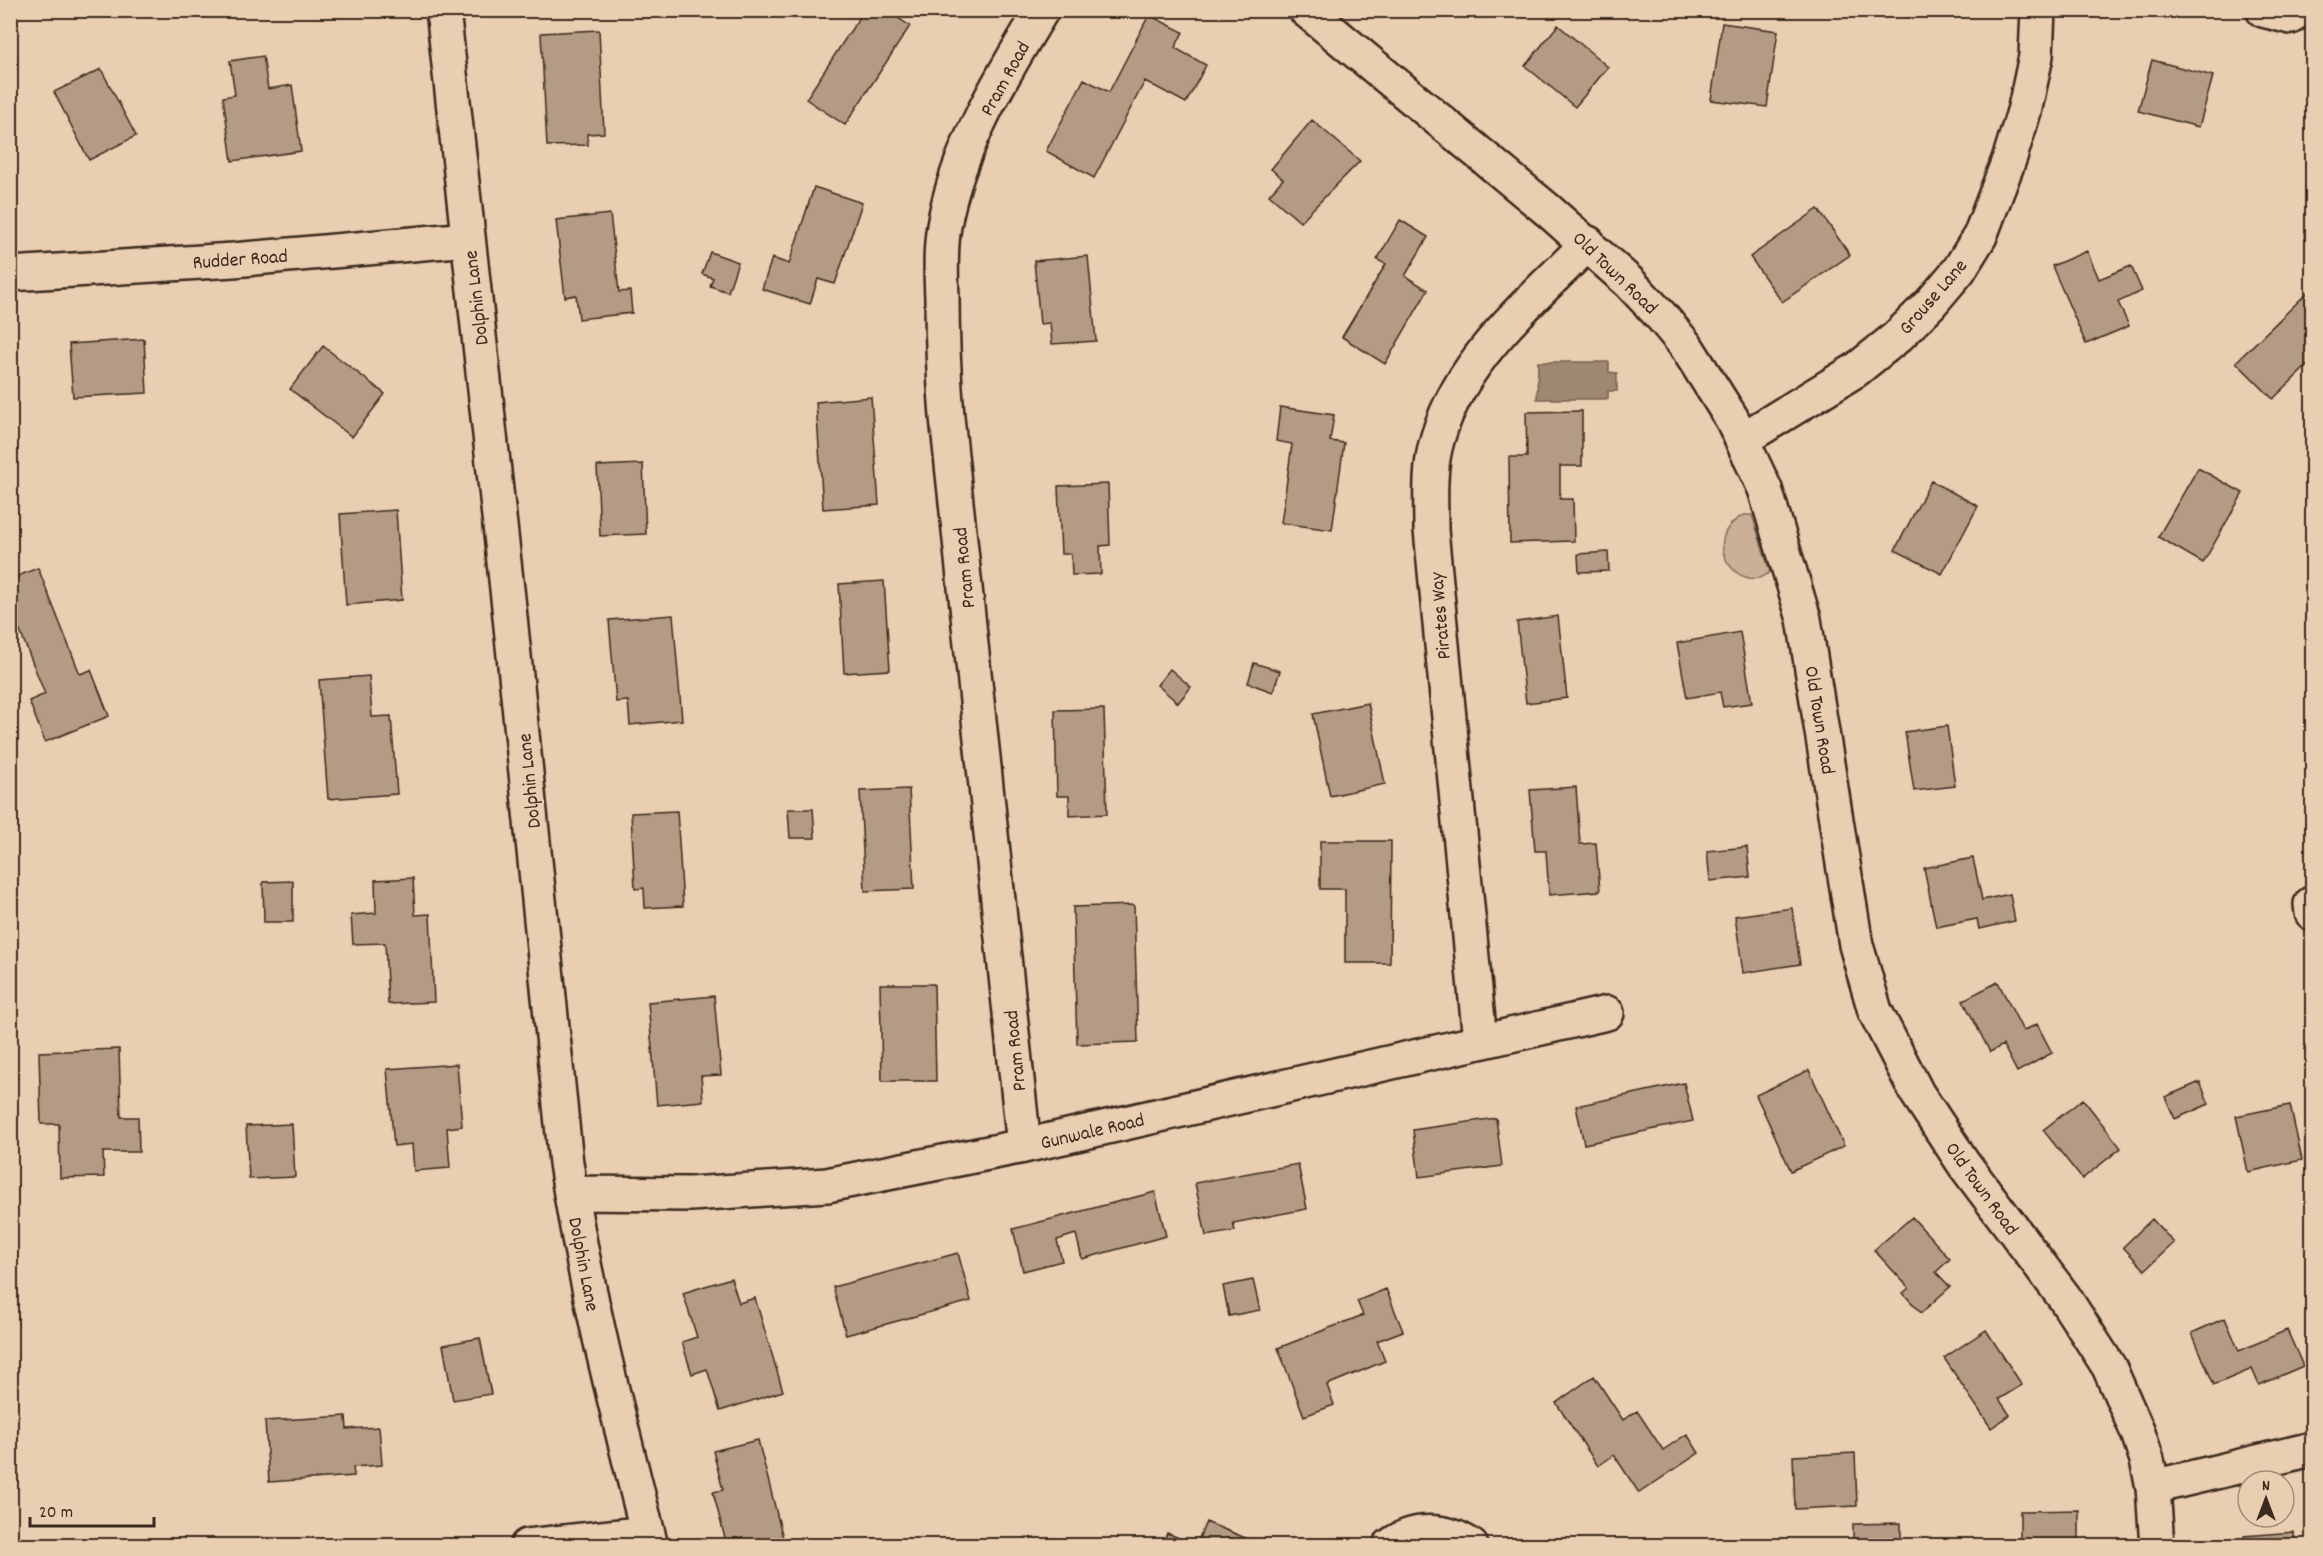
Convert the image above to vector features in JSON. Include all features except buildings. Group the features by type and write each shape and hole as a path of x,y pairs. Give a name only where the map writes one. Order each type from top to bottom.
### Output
{"street":[{"name":"Dolphin Lane","path":"443,10 571,1193 578,1240 601,1344 650,1539"},
{"name":"Pram Road","path":"1024,1146 947,417 942,348 941,272 944,226 955,183 977,125 1042,10"},
{"name":"Old Town Road","path":"1306,10 1588,243 1662,317 1686,346 1743,439 1765,489 1804,619 1856,945 1875,1011 1917,1093 1964,1164 2064,1297 2109,1367 2138,1433 2154,1486 2157,1545"},
{"name":"Grouse Lane","path":"1743,439 1856,370 1897,337 1931,303 1959,270 1980,236 2010,157 2025,108 2036,56 2038,10"},
{"name":"Rudder Road","path":"10,274 233,260 468,239"},
{"name":"Pirates Way","path":"1480,1041 1431,530 1431,485 1435,448 1459,389 1483,352 1588,243"},
{"name":"Gunwale Road","path":"571,1193 690,1194 827,1185 1024,1146 1607,1013"},
{"path":"2154,1486 2313,1449"},
{"path":"1390,1545 1406,1536 1435,1532 1450,1534 1472,1545"},
{"path":"527,1545 650,1539"}],"shaded area":[{"path":"1538,362 1609,362 1609,372 1617,373 1617,391 1608,391 1608,399 1537,399"},
{"path":"1744,515 1752,515 1770,572 1759,578 1747,578 1736,572 1728,563 1723,551 1723,538 1730,526"}]}
